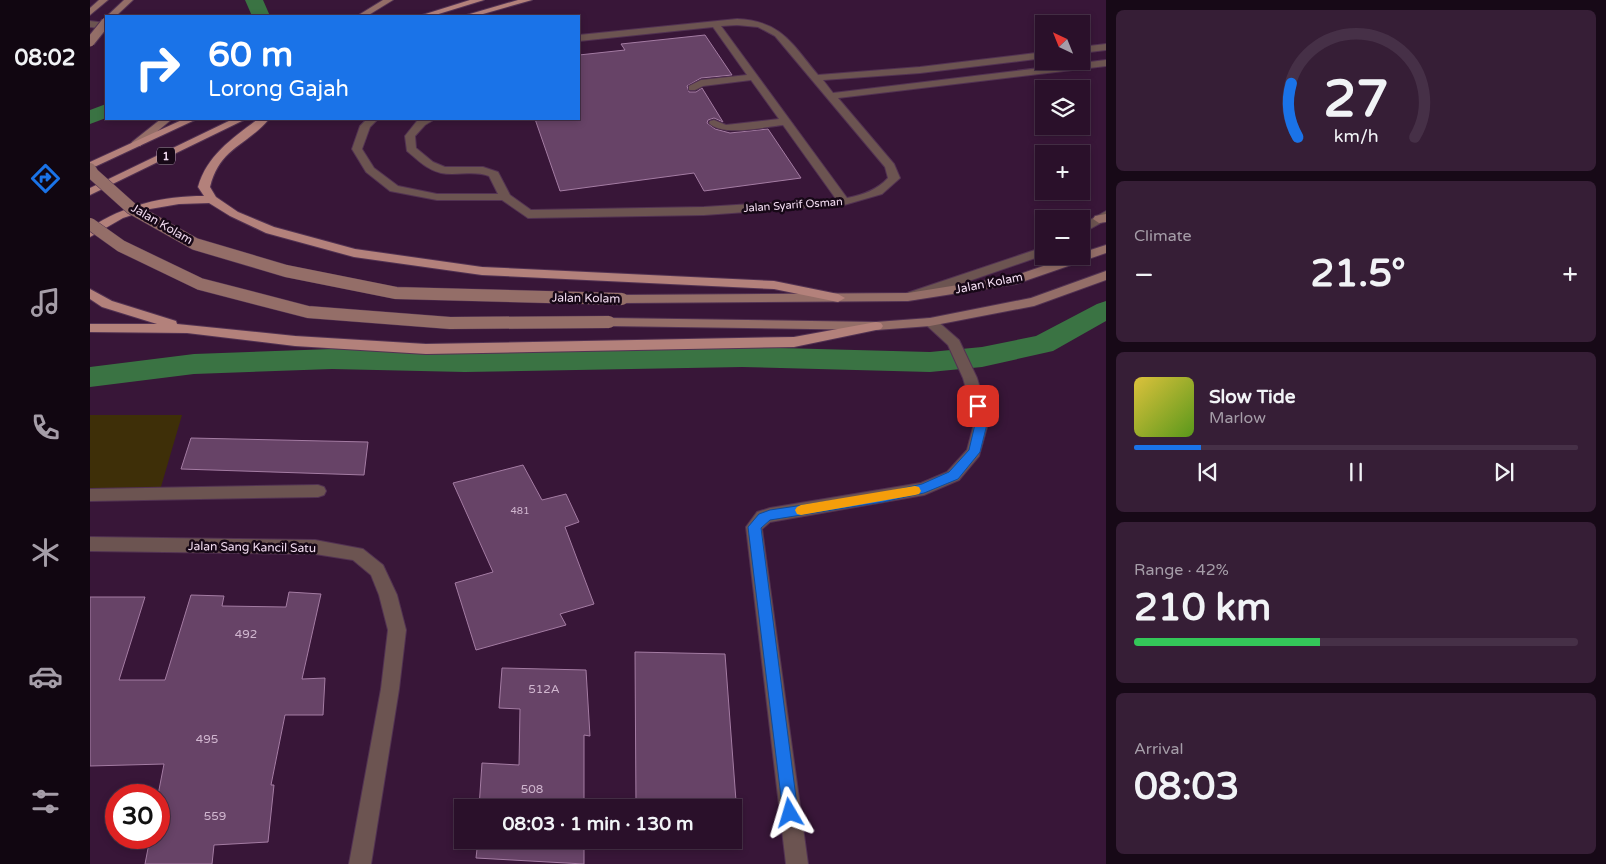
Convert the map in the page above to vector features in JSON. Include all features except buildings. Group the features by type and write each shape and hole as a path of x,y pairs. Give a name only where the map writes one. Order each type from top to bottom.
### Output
{"main road":[{"path":"90,12 104,0"},
{"path":"112,15 129,0"},
{"path":"363,15 390,0"},
{"path":"427,15 480,0"},
{"path":"471,15 528,0"},
{"path":"90,42 105,23"},
{"path":"136,144 166,120"},
{"name":"1","path":"90,168 136,144 190,120"},
{"name":"1","path":"90,192 239,120"},
{"path":"263,120 228,146 206,177 204,188 212,199 234,214 270,230 354,254 482,271 774,284 838,298"},
{"path":"90,198 215,132"},
{"name":"Jalan Kolam","path":"90,168 93,174 132,208 195,244 286,271 396,293 622,298 908,297 1016,280 1106,248"},
{"path":"90,233 102,224 140,207 165,201 212,199"},
{"name":"Jalan Kolam","path":"90,224 121,246 200,284 308,312 450,323 610,322 876,326 930,322 1034,302 1106,275"},
{"path":"90,293 107,304 187,329"},
{"path":"90,328 187,329 295,341 426,349 794,342 876,326"}],"street":[{"name":"Jalan Syarif Osman","path":"505,197 528,214 704,211 844,202 863,198 886,188 894,178 890,166 771,28 748,22 715,23 580,38"},
{"path":"715,23 844,202"},
{"path":"90,24 105,26"},
{"path":"1090,49 1106,47"},
{"path":"816,78 871,75 1035,56"},
{"path":"1090,65 1106,63"},
{"path":"1090,66 1106,67"},
{"path":"831,96 879,88 1044,70"},
{"path":"871,75 879,88"},
{"path":"692,88 701,83 754,77"},
{"path":"372,120 365,126 357,149 370,170 394,189 437,197 505,197 494,174 483,170 443,170 429,164 415,154 411,149 410,136 421,123 428,120"},
{"path":"714,123 725,128 785,122"},
{"path":"1090,225 1104,217"},
{"path":"908,297 1035,253"},
{"path":"797,864 754,527 763,517 770,515 883,498 924,488 954,476 974,452 982,420 970,378 954,343 930,322"},
{"path":"90,495 318,491"},
{"name":"Jalan Sang Kancil Satu","path":"90,544 315,547 357,554 377,570 388,595 397,630 390,689 360,864"}],"shaded area":[{"path":"90,415 182,415 158,497 90,497"}],"waterway":[{"path":"254,0 261,15"},
{"path":"90,118 105,110"},
{"path":"90,377 194,364 332,359 465,362 742,357 930,362 982,357 1043,344 1106,310"}],"slow traffic":[{"path":"801,510 883,498 915,491"}],"route":[{"path":"790,813 754,527 763,517 770,515 883,498 924,488 954,476 974,452 982,420 978,406"}]}
